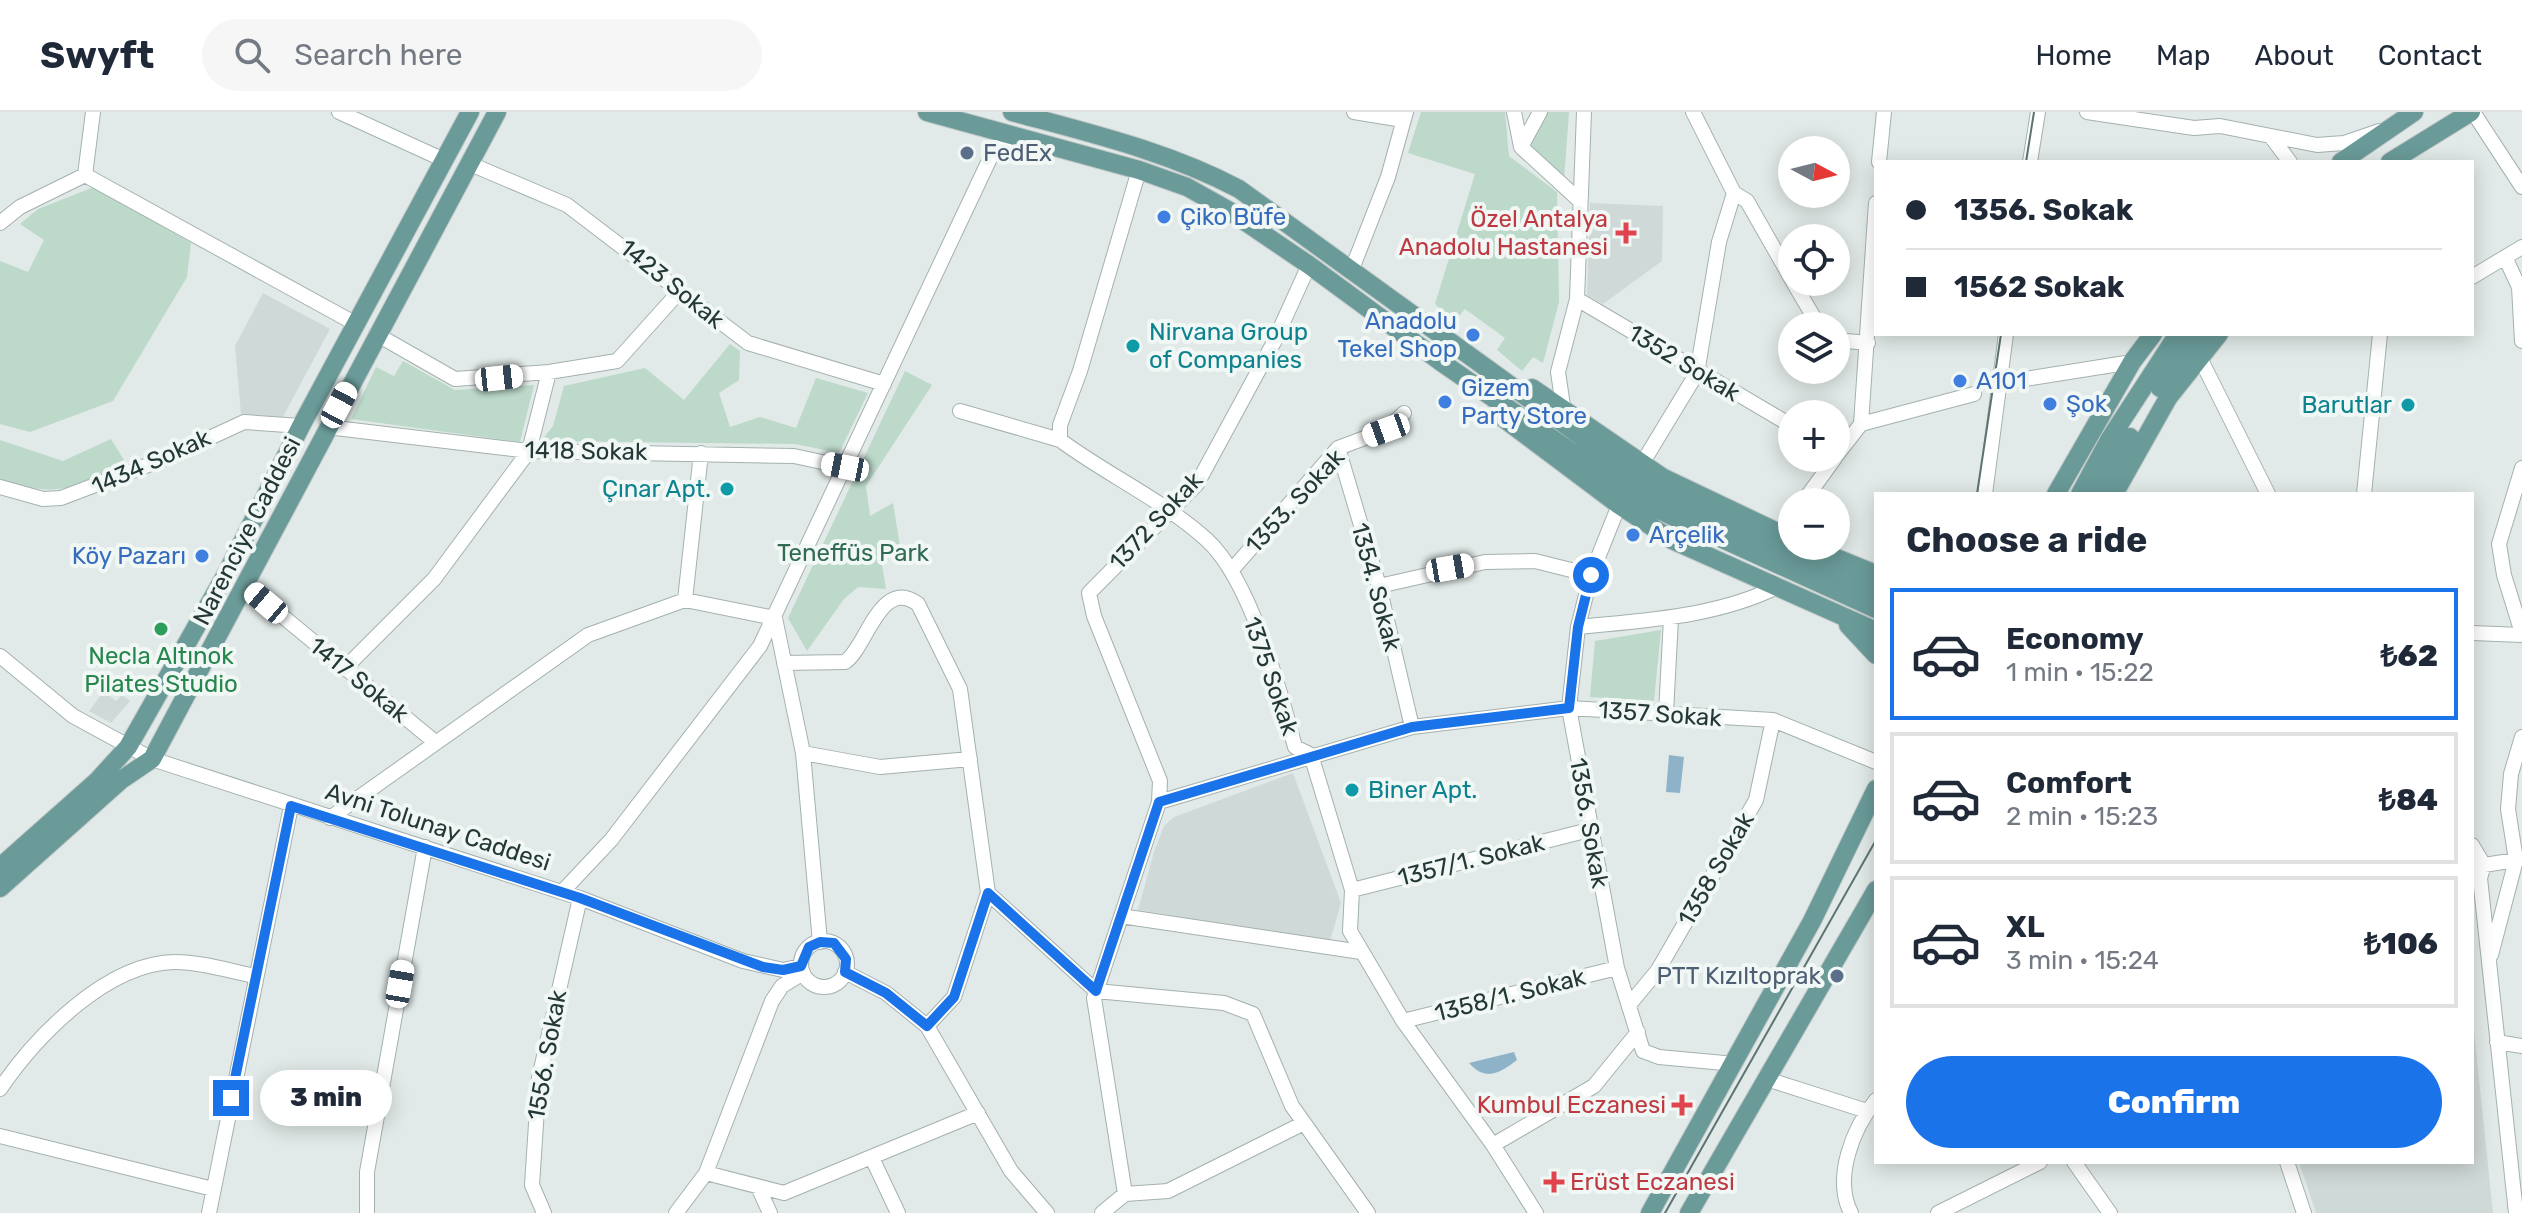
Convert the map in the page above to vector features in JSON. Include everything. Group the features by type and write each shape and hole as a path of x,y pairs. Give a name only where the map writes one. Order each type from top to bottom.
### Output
{"main road":[{"name":"Narenciye Caddesi","path":"128,747 225,576 301,426 470,112"},
{"name":"Narenciye Caddesi","path":"152,759 497,112"},
{"path":"927,112 1139,170 1187,187 1228,210 1309,265 1650,506 1874,608"},
{"path":"1012,112 1195,166 1239,189 1655,490 1874,591"},
{"path":"2344,160 2414,112"},
{"path":"2393,160 2472,112"},
{"path":"2057,492 2132,362 2152,336"},
{"path":"2081,492 2109,440 2177,336"},
{"path":"2098,492 2153,399 2198,336"},
{"path":"2115,492 2168,398 2217,336"},
{"path":"1493,371 1515,378 1563,406 1689,492 1778,533"},
{"path":"1482,390 1492,409 1619,505 1672,540 1874,630"},
{"path":"1842,560 1874,573"},
{"path":"1837,615 1874,653"},
{"path":"0,867 97,781 128,747"},
{"path":"0,888 121,780 152,759"},
{"path":"1650,1213 1818,909 1874,793"},
{"path":"1689,1213 1768,1072 1874,895"}],"street":[{"path":"85,175 93,112"},
{"path":"339,112 444,160"},
{"path":"1352,269 1388,177 1404,116 1354,112"},
{"path":"1514,112 1521,147 1579,200"},
{"path":"1521,147 1540,112"},
{"path":"1563,406 1558,372 1577,299 1584,112"},
{"path":"1693,112 1734,193 1747,201 1778,255"},
{"path":"1879,160 1884,112"},
{"path":"2030,160 2038,112"},
{"path":"2087,112 2127,115 2194,128 2220,126 2317,145 2344,143 2387,128"},
{"path":"2194,128 2204,112"},
{"path":"2472,112 2522,187"},
{"name":"Avni Tolunay Caddesi","path":"0,656 73,716 152,759 562,892 611,840 760,646 993,152 1018,137"},
{"path":"2272,138 2288,160"},
{"name":"1423 Sokak","path":"468,163 567,205 608,233 679,292 748,343 884,384"},
{"path":"1060,440 1060,425 1080,371 1139,170"},
{"path":"0,223 20,207 85,175"},
{"path":"85,175 356,324"},
{"path":"1643,462 1697,373 1719,242 1734,193"},
{"path":"1850,437 1861,424 1874,238"},
{"path":"2474,276 2522,247"},
{"path":"2505,257 2519,287 2522,341"},
{"name":"1372 Sokak","path":"1159,802 1160,781 1094,616 1089,593 1197,484 1274,342 1309,265"},
{"path":"376,334 455,379 474,381 549,372 617,361 679,292"},
{"name":"1352 Sokak","path":"1577,299 1697,373 1778,418"},
{"path":"1985,492 2006,336"},
{"path":"2364,492 2380,336"},
{"path":"1850,341 1868,343"},
{"path":"2199,356 2267,492"},
{"path":"2006,382 2132,362"},
{"path":"344,669 434,579 529,451 549,372"},
{"path":"1861,424 1974,394"},
{"name":"1375 Sokak","path":"960,411 1060,440 1169,510 1206,539 1231,571 1279,686 1295,747 1311,755 1352,890 1350,931 1403,1021 1493,1145 1536,1213"},
{"name":"1353. Sokak","path":"1231,571 1338,448 1386,430 1404,413"},
{"name":"1434 Sokak","path":"0,487 43,499 61,498 164,459 244,422 301,426"},
{"name":"1418 Sokak","path":"327,427 529,451 794,456 845,467"},
{"name":"1354. Sokak","path":"1338,448 1379,586 1412,727"},
{"path":"685,600 701,453"},
{"path":"2474,633 2522,634 2504,575 2499,544 2522,468"},
{"name":"1356. Sokak","path":"1619,505 1591,575 1578,627 1569,708 1589,830 1617,968 1643,1051 1659,1057 1735,1064"},
{"path":"1379,586 1485,562 1535,561 1591,575"},
{"name":"1417 Sokak","path":"246,586 435,742"},
{"path":"1578,627 1671,618 1743,604 1779,586"},
{"path":"330,818 588,635 685,600 775,618 803,753 820,942"},
{"path":"784,663 845,662 856,652 878,611 898,600 914,600 960,689 980,812 988,893 954,997 927,1026"},
{"path":"1666,713 1671,618"},
{"name":"1357 Sokak","path":"1159,802 1412,727 1569,708 1773,720 1874,761"},
{"name":"1358 Sokak","path":"1629,1005 1658,970 1756,800 1773,720"},
{"path":"2489,963 2519,859 2508,809 2511,774 2522,737"},
{"path":"803,753 880,767 970,759"},
{"path":"1125,1194 1094,998 1159,802"},
{"path":"209,1213 291,806"},
{"name":"1357/1. Sokak","path":"1352,890 1589,830"},
{"path":"367,1213 367,1172 425,847"},
{"path":"2516,1213 2478,866 2519,859"},
{"path":"562,892 743,961 783,970 802,970"},
{"path":"988,893 1096,991 1224,1003 1253,1014 1292,1106 1368,1213"},
{"name":"1556. Sokak","path":"544,1213 532,1185 539,1078 580,898"},
{"path":"1121,916 1361,952"},
{"path":"676,1213 706,1173 772,1001 782,986 802,970 805,952 820,942 839,947 846,959 845,972 837,982 825,987 812,984 802,970"},
{"path":"0,1089 12,1072 75,1007 104,984 146,965 178,962 255,976"},
{"name":"1358/1. Sokak","path":"1403,1021 1617,968"},
{"path":"845,972 886,993 927,1026 1011,1171 1047,1213"},
{"path":"1493,1145 1594,1086 1638,1032"},
{"path":"2497,1042 2522,1046"},
{"path":"1768,1072 1773,1081 1871,1105 1855,1136 1844,1170 1851,1213"},
{"path":"706,1173 784,1193 978,1113"},
{"path":"1102,1213 1125,1194 1168,1191 1304,1123"},
{"path":"0,1136 213,1189"},
{"path":"872,1158 898,1213"},
{"path":"1938,1213 1962,1209 2037,1164"},
{"path":"2075,1164 2110,1213"},
{"path":"2288,1164 2304,1213"},
{"path":"758,1187 770,1213"}],"shaded area":[{"name":"Özel Antalya Anadolu Hastanesi","path":"1590,203 1663,206 1662,261 1603,304 1587,295"},
{"path":"263,293 330,329 283,417 241,414 235,346"},
{"path":"104,691 116,701 122,695 130,701 111,723 89,711"},
{"path":"1293,773 1341,903 1330,941 1138,910 1164,826 1174,817"},
{"path":"2474,1030 2493,1213 2316,1213 2300,1164 2474,1164"}],"green space":[{"path":"1421,112 1505,112 1509,156 1557,192 1559,302 1543,363 1533,357 1522,371 1497,350 1505,338 1465,309 1455,321 1435,304 1475,174 1408,153"},
{"path":"1548,112 1569,112 1564,180 1529,147"},
{"path":"94,187 191,243 187,277 113,401 30,432 0,424 0,261 28,272 44,240 20,224 38,209"},
{"path":"730,344 740,351 739,380 719,393 730,427 760,417 796,428 816,378 868,393 839,453 795,444 541,441 553,426 564,386 645,368 684,400"},
{"path":"403,361 455,390 534,385 520,442 351,419 376,367 394,376"},
{"name":"Teneffüs Park","path":"905,371 932,385 866,486 870,516 893,503 900,546 882,565 886,589 858,587 844,599 807,651 788,618"},
{"path":"111,439 124,460 78,485 36,489 0,481 0,440 63,461"},
{"path":"1661,630 1654,701 1590,697 1595,641"}],"water":[{"path":"1669,755 1684,757 1680,793 1666,792"},
{"path":"1514,1052 1517,1060 1493,1074 1481,1072 1469,1063"}],"tram line":[{"path":"2026,160 2034,112"},
{"path":"1977,492 2001,336"},
{"path":"1665,1213 1874,844"}],"place":[{"name":"FedEx","path":"967,153"},
{"name":"Çiko Büfe","path":"1164,217"},
{"name":"Özel Antalya Anadolu Hastanesi","path":"1626,233"},
{"name":"Anadolu Tekel Shop","path":"1473,335"},
{"name":"Nirvana Group of Companies","path":"1133,346"},
{"name":"A101","path":"1960,381"},
{"name":"Gizem Party Store","path":"1445,402"},
{"name":"Şok","path":"2050,404"},
{"name":"Barutlar","path":"2408,405"},
{"name":"Çınar Apt.","path":"727,489"},
{"name":"Arçelik","path":"1633,535"},
{"name":"Köy Pazarı","path":"202,556"},
{"name":"Necla Altınok Pilates Studio","path":"161,629"},
{"name":"Biner Apt.","path":"1352,790"},
{"name":"PTT Kızıltoprak","path":"1837,976"},
{"name":"Kumbul Eczanesi","path":"1682,1105"},
{"name":"Erüst Eczanesi","path":"1554,1182"}],"route":[{"path":"231,1098 291,806 580,898 763,967 783,970 801,966 805,952 814,943 834,943 846,959 845,972 886,993 927,1026 954,997 988,893 1096,991 1159,802 1412,727 1569,708 1578,627 1591,575"}]}
